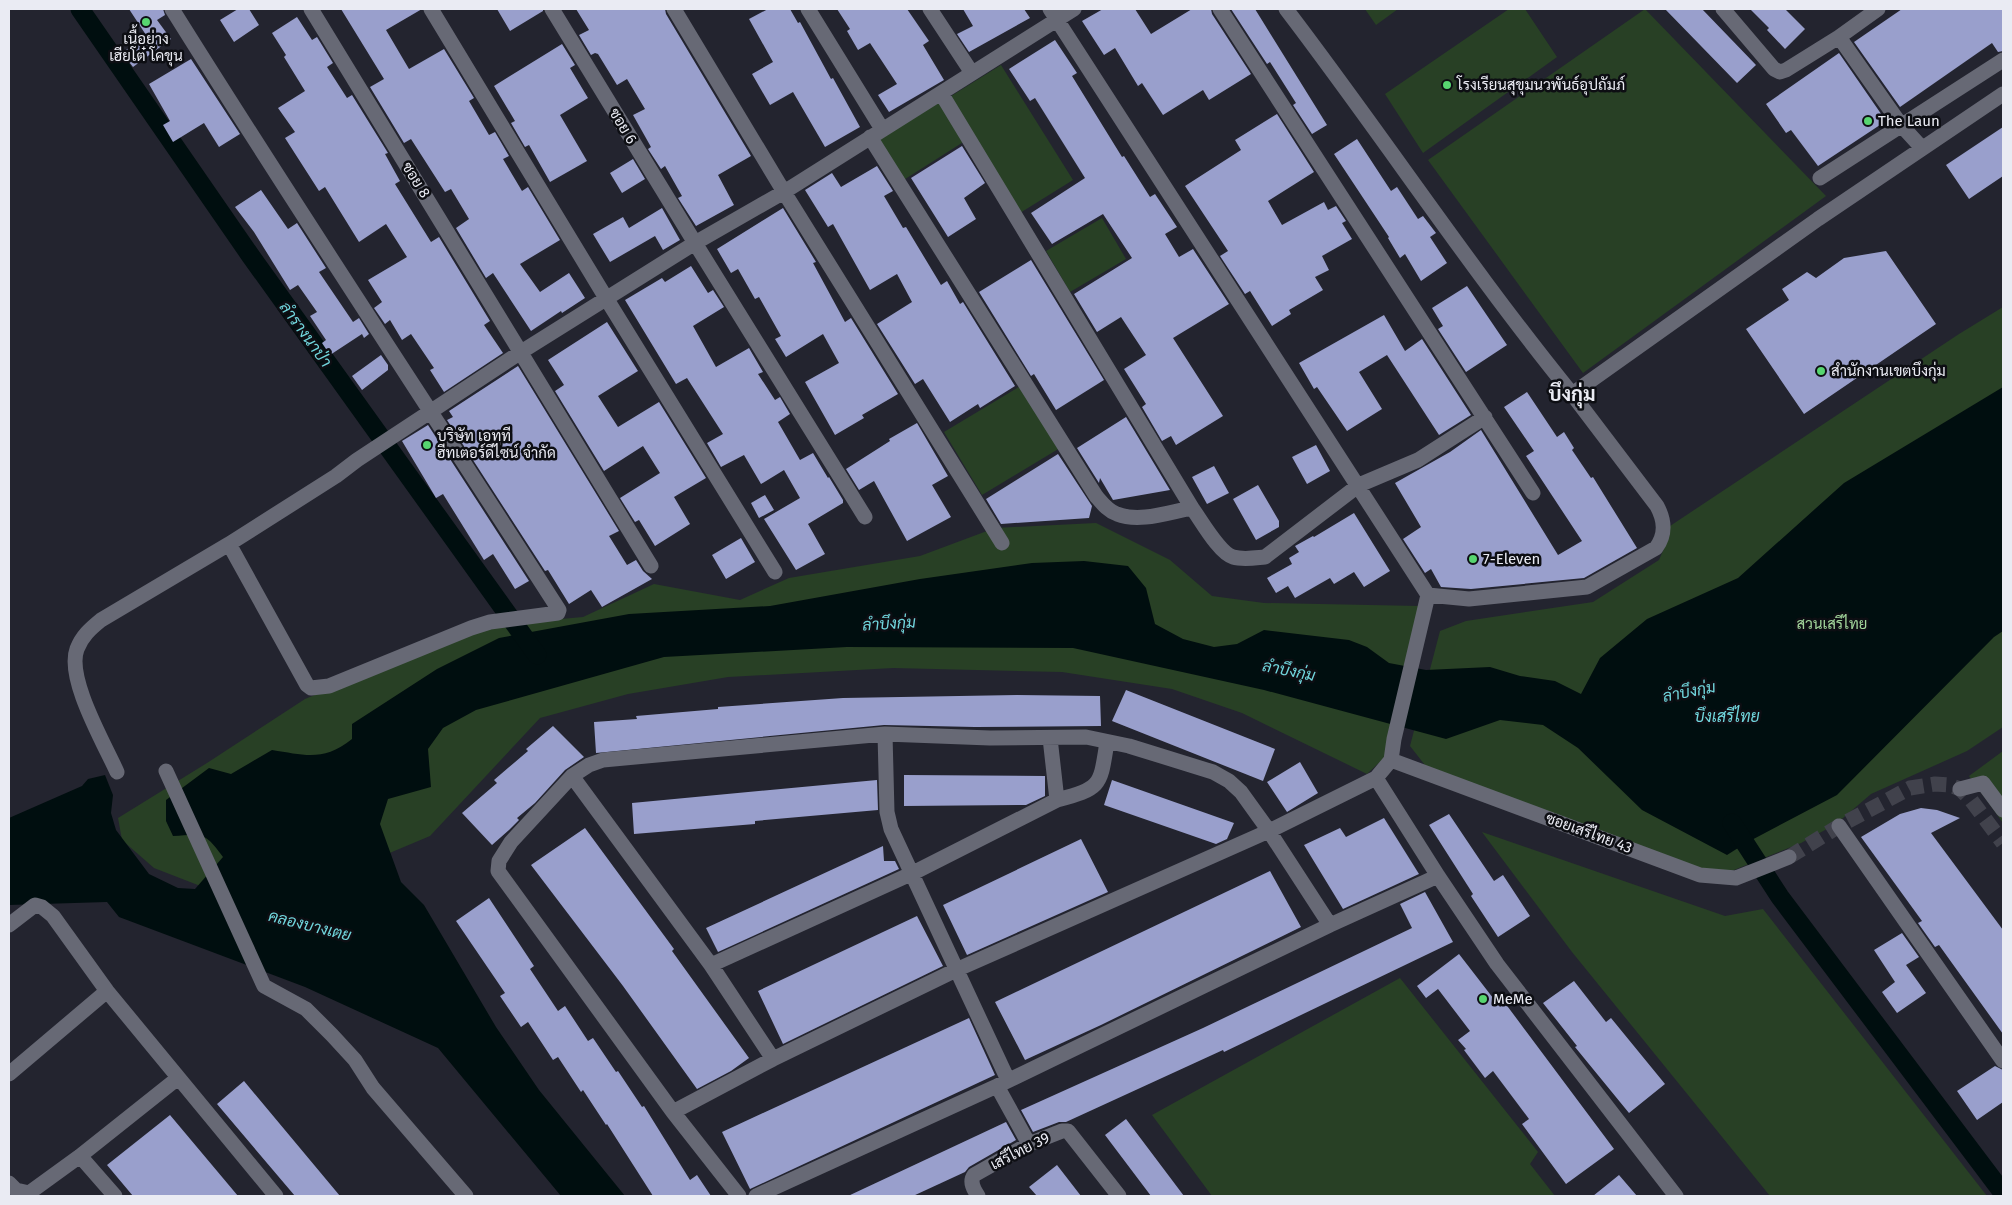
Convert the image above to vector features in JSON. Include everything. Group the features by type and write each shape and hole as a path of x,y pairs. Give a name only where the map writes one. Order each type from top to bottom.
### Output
{"street":[{"path":"172,9 258,147 431,410 559,610 556,614 502,620 471,628 329,686 311,688 307,685 229,544"},
{"name":"ซอย 8","path":"311,9 651,566"},
{"path":"431,9 775,572"},
{"name":"ซอย 6","path":"552,9 865,517"},
{"path":"674,9 784,192 1002,543"},
{"path":"808,9 876,133 1096,496 1108,509 1129,517 1144,517 1192,508"},
{"path":"930,9 972,73"},
{"path":"116,772 79,687 75,670 76,651 84,634 101,620 229,544 336,476 431,410 606,298 695,243 784,192 941,93 1054,14 1074,9"},
{"path":"1220,9 1533,493"},
{"path":"1286,9 1349,91 1525,336 1572,394 1657,506 1664,519 1661,541 1656,548 1587,587 1469,599 1428,595"},
{"path":"1723,9 1774,69 1780,72 1839,37 1878,9"},
{"path":"673,1112 773,1059 956,970 1269,831 1376,778 1390,760 1428,595 1054,14"},
{"path":"1839,37 1902,125 1922,148"},
{"path":"1820,178 2003,60"},
{"path":"941,93 1192,508 1224,552 1232,557 1248,559 1265,557 1358,485 1418,460 1485,417"},
{"path":"1572,394 1818,219 2003,94"},
{"path":"885,734 887,812 891,829 913,872 1030,1144"},
{"path":"739,1196 673,1112 498,871 499,861 511,842 572,776 588,765 604,760 885,734 1050,738 1086,737 1129,746 1213,772 1230,781 1241,792 1269,831 1330,925"},
{"path":"1050,738 1057,800"},
{"path":"711,965 913,872 1057,800 1092,788 1102,775 1107,742"},
{"name":"ซอยเสรีไทย 43","path":"1390,760 1700,875 1736,878 1788,857"},
{"path":"168,775 264,986 306,1009 332,1035 355,1060 373,1088 466,1196"},
{"path":"572,776 711,965 773,1059"},
{"path":"1376,778 1497,964 1676,1196"},
{"path":"1960,790 1983,783 2003,810"},
{"path":"1839,826 2003,1061"},
{"path":"756,1196 1003,1083 1330,925 1438,876"},
{"path":"9,925 35,905 42,907 53,916 108,991 276,1196"},
{"path":"9,1074 108,991"},
{"path":"9,1183 16,1190 30,1193 178,1078"},
{"name":"เสรีไทย 39","path":"978,1196 972,1186 974,1175 1056,1132 1068,1132 1119,1196"},
{"path":"80,1156 115,1196"}],"green space":[{"path":"1365,9 1398,9 1376,25"},
{"path":"1509,9 1525,9 1557,57 1423,153 1385,94"},
{"path":"1645,9 1826,196 1583,373 1428,160"},
{"path":"1001,65 1073,180 1020,213 948,98"},
{"path":"938,97 965,141 902,181 874,137"},
{"path":"1102,218 1126,259 1070,292 1046,251"},
{"name":"สวนเสรีไทย","path":"2003,307 2003,727 1967,751 1871,794 1836,824 1801,843 1719,876 1428,769 1410,746 1440,631 1466,621 1593,602 1659,560 1666,544 1664,530 1959,334"},
{"path":"1022,385 1060,448 982,495 944,432"},
{"path":"1096,523 1170,560 1212,596 1264,603 1419,606 1385,757 1367,774 1242,713 1172,689 1062,672 893,668 728,677 628,694 540,718 430,836 342,873 203,887 154,868 122,840 118,818 305,699 482,626 583,617 654,584 740,600 789,578 920,556 995,528"},
{"path":"2003,751 2003,823 1969,776"},
{"path":"1482,832 1725,916 1763,909 1987,1196 1770,1196 1572,952"},
{"path":"1400,978 1538,1152 1530,1164 1555,1196 1212,1196 1152,1115"}],"water":[{"path":"2003,387 2003,631 1994,637 1837,795 1727,855 1642,810 1578,748 1543,725 1500,720 1446,739 1264,690 1073,648 847,647 664,657 476,710 443,728 428,749 431,787 388,799 380,824 401,882 424,905 496,1027 539,1090 625,1196 561,1196 438,1048 305,987 119,917 107,902 9,905 9,818 82,786 88,779 105,775 113,795 111,813 116,830 149,874 178,888 195,889 223,857 212,843 202,836 173,836 166,821 166,800 209,768 231,774 272,750 304,755 323,754 332,751 352,739 352,724 437,669 499,638 629,614 770,606 920,579 1032,563 1084,561 1128,566 1146,588 1155,624 1183,639 1214,647 1237,644 1264,630 1349,640 1367,647 1389,663 1426,670 1490,667 1520,676 1555,681 1581,694 1600,658 1647,619 1738,578 1844,483"}],"building":[{"path":"129,9 163,9 165,15 157,20 171,39 133,67 122,53 146,35"},
{"path":"238,9 249,9 259,25 234,42 220,20"},
{"path":"341,9 422,9 386,30 409,69 444,49 474,98 469,101 489,135 495,132 509,156 503,159 522,191 528,187 560,240 520,264 540,292 569,273 585,298 531,331 493,273 486,278 456,228 469,219 451,189 445,192 411,139 404,143 370,87 384,79"},
{"path":"497,9 543,9 543,11 510,31"},
{"path":"576,9 665,9 666,14 751,156 718,175 734,205 696,226 678,198 682,196 665,166 661,169 648,149 651,147 633,115 645,109 627,79 617,85 598,54 591,55 579,35 589,30"},
{"path":"768,9 790,9 798,23 800,22 860,127 825,147 793,92 770,105 752,74 773,62 749,19"},
{"path":"837,9 907,9 929,41 923,45 944,80 889,112 878,95 897,84 870,43 858,50 847,31 850,29"},
{"path":"963,9 1024,9 1030,18 969,52 957,34 973,26"},
{"path":"1103,9 1135,9 1151,34 1192,9 1211,9 1212,14 1251,74 1209,100 1203,90 1163,115 1142,83 1138,86 1115,48 1104,55 1082,21"},
{"path":"1231,9 1255,9 1327,125 1312,134 1293,105 1296,103 1270,62 1267,64"},
{"path":"1665,9 1702,9 1756,65 1737,83"},
{"path":"1750,9 1785,9 1805,29 1785,49 1767,30 1769,28"},
{"path":"1902,9 2003,9 2003,51 1998,52 1992,43 1900,107 1854,42"},
{"path":"297,17 312,40 317,37 333,63 327,67 347,98 352,95 388,153 385,154 400,181 395,184 431,242 439,237 490,321 484,325 503,353 444,392 430,370 434,368 411,334 402,340 390,320 385,324 374,308 382,302 368,280 407,257 386,224 359,242 325,187 319,191 285,138 295,132 278,108 305,91 272,33"},
{"path":"1055,40 1077,73 1072,76 1122,157 1124,156 1150,197 1155,194 1177,227 1165,234 1179,257 1193,249 1229,304 1173,338 1223,416 1176,445 1171,436 1162,441 1142,407 1146,404 1124,369 1146,355 1121,317 1097,332 1074,294 1132,258 1103,214 1052,244 1031,213 1085,178 1035,98 1030,101 1009,69"},
{"path":"562,44 575,65 570,68 588,98 560,115 587,161 550,182 529,145 525,147 511,123 515,121 494,86"},
{"path":"1839,53 1886,121 1818,166 1791,130 1786,133 1766,104"},
{"path":"191,59 240,134 219,147 204,123 173,142 163,125 170,121 149,84"},
{"path":"1277,114 1314,172 1268,201 1282,225 1324,202 1328,210 1336,206 1346,221 1342,223 1352,239 1322,256 1329,270 1315,277 1323,290 1289,310 1291,314 1272,326 1250,291 1245,294 1220,256 1228,251 1185,186 1241,150 1235,140"},
{"path":"2003,127 2003,176 1969,199 1946,165"},
{"path":"1357,139 1391,191 1397,187 1418,219 1423,216 1436,233 1430,237 1447,263 1421,281 1405,254 1400,258 1389,237 1334,154"},
{"path":"962,146 985,183 964,198 976,219 948,237 911,178"},
{"path":"633,159 645,179 622,193 610,173"},
{"path":"877,166 893,191 884,196 903,228 906,227 941,285 947,281 960,304 963,302 1015,386 980,408 978,404 950,422 923,379 915,384 877,324 912,302 897,274 870,290 833,224 828,227 805,190 832,173 841,187"},
{"path":"261,190 288,229 297,223 326,268 319,272 353,322 359,318 369,334 364,338 362,334 330,355 322,343 326,340 310,316 317,312 298,285 290,290 254,232 235,207"},
{"path":"662,208 680,240 663,250 655,236 610,262 593,234 623,217 629,228"},
{"path":"783,208 816,262 813,263 845,322 851,318 898,394 862,415 864,418 835,435 805,382 839,363 823,334 786,357 775,339 781,336 759,297 755,299 738,269 731,273 717,249"},
{"name":"สำนักงานเขตบึงกุ่ม","path":"1886,251 1936,324 1804,414 1746,329 1789,300 1782,289 1807,272 1816,278 1844,258"},
{"path":"1031,260 1104,380 1056,410 1034,374 1031,376 979,292"},
{"path":"691,266 708,293 713,290 724,307 693,326 716,367 749,348 763,372 758,374 775,400 780,397 790,414 778,422 800,460 813,453 843,500 843,503 808,524 825,554 796,570 764,519 800,498 784,470 761,484 744,455 721,467 707,443 723,434 687,378 676,384 625,300 662,278 665,282"},
{"path":"1467,286 1507,345 1466,372 1438,329 1443,326 1432,308"},
{"path":"1384,315 1405,351 1422,339 1471,415 1439,435 1387,355 1359,372 1382,409 1347,431 1317,387 1314,389 1299,363"},
{"path":"607,322 638,371 598,396 618,427 659,402 706,478 674,497 690,524 655,546 639,520 635,522 620,498 660,473 643,446 604,471 555,391 564,385 548,360"},
{"path":"381,355 388,365 388,370 362,390 352,376"},
{"path":"518,366 619,531 609,536 627,565 636,560 643,571 652,579 602,607 591,590 569,604 548,570 545,571 447,420 453,417 449,411"},
{"path":"1527,392 1557,437 1564,432 1574,448 1572,450 1591,478 1593,477 1637,548 1584,578 1471,589 1441,587 1431,569 1425,573 1403,539 1421,527 1395,483 1450,452 1481,430 1558,555 1582,541 1526,456 1534,451 1504,407"},
{"path":"1126,417 1170,490 1113,500 1100,478 1099,483 1077,448"},
{"path":"917,423 948,476 932,485 951,517 907,541 874,481 859,490 846,469 890,441 889,439"},
{"path":"428,425 529,581 515,589 493,554 484,560 443,494 436,498 402,441"},
{"path":"1316,445 1330,471 1307,484 1292,457"},
{"path":"1058,454 1092,506 1089,518 1001,524 986,499"},
{"path":"1214,466 1229,493 1207,504 1192,477"},
{"path":"1258,485 1279,521 1279,527 1256,540 1233,499"},
{"path":"765,495 774,510 759,518 751,503"},
{"path":"1354,513 1390,571 1364,587 1354,572 1334,584 1330,578 1295,598 1288,586 1276,593 1267,578 1292,564 1289,558 1299,552 1295,546"},
{"path":"741,538 755,562 726,579 712,555"},
{"path":"1126,690 1275,749 1263,781 1112,721"},
{"path":"1017,695 1100,696 1101,726 975,727 884,725 596,753 594,722 637,719 636,716 718,709 718,707 843,698"},
{"path":"553,726 584,757 565,770 535,803 517,818 519,820 492,845 462,813 497,783 494,780 528,751 526,749"},
{"path":"1300,762 1318,793 1287,812 1267,782"},
{"path":"904,775 1045,776 1045,796 1026,805 904,806"},
{"path":"877,780 878,810 755,821 755,824 634,834 632,803"},
{"path":"1112,780 1234,823 1227,839 1216,844 1104,805"},
{"path":"1921,808 1937,810 1960,818 1931,833 2003,930 2003,1034 1939,945 1935,947 1918,923 1922,921 1861,837 1900,814"},
{"path":"1449,814 1494,881 1503,875 1530,916 1498,937 1429,825"},
{"path":"1384,818 1419,874 1343,909 1304,845 1340,828 1346,837"},
{"path":"585,828 674,949 672,951 749,1058 731,1071 697,1089 623,986 531,865"},
{"path":"1081,839 1108,892 967,955 943,905"},
{"path":"883,846 884,861 895,861 899,869 718,952 706,928"},
{"path":"1270,871 1301,927 1025,1060 995,1002"},
{"path":"1425,892 1453,942 1224,1052 1223,1050 1066,1122 1059,1122 1033,1132 1021,1110 1203,1028 1412,928 1400,904"},
{"path":"489,898 534,966 530,969 558,1011 565,1006 588,1041 593,1038 642,1107 644,1106 690,1180 697,1175 711,1196 653,1196 607,1124 583,1090 581,1092 558,1057 553,1060 528,1022 521,1027 500,996 505,993 456,921"},
{"path":"917,916 943,966 783,1044 758,991"},
{"path":"1902,933 1919,957 1906,965 1926,993 1897,1013 1882,992 1895,982 1874,950"},
{"path":"1459,954 1500,1007 1505,1003 1614,1149 1566,1184 1522,1124 1529,1119 1493,1071 1485,1078 1464,1050 1466,1049 1458,1040 1470,1031 1438,989 1426,998 1417,986"},
{"path":"1574,981 1606,1022 1611,1018 1665,1084 1629,1113 1575,1047 1577,1046 1543,1003"},
{"path":"969,1018 995,1075 750,1189 722,1132"},
{"path":"1995,1066 2003,1070 2003,1102 1977,1120 1957,1091"},
{"path":"244,1081 340,1196 295,1196 217,1104"},
{"path":"170,1115 238,1196 133,1196 107,1165"},
{"path":"1126,1119 1184,1196 1151,1196 1105,1135"},
{"path":"1006,1122 1016,1140 969,1167 965,1172 913,1196 848,1196"},
{"path":"1057,1165 1081,1196 1037,1196 1029,1187"},
{"path":"1619,1175 1637,1196 1593,1196"}],"waterway":[{"name":"ลำรางนาป่า","path":"80,9 250,255 537,655"},
{"path":"1732,823 1780,897 2003,1193"}],"tunnel":[{"path":"1789,857 1839,826 1910,788 1935,784 1950,785 1960,789 1971,800 2003,843"}],"place":[{"name":"เนื้อย่าง เฮียโต๋ โคขุน","path":"146,22"},
{"name":"โรงเรียนสุขุมนวพันธ์อุปถัมภ์","path":"1447,85"},
{"name":"The Laun","path":"1868,121"},
{"name":"สำนักงานเขตบึงกุ่ม","path":"1821,371"},
{"name":"บริษัท เอทูที ฮีทเตอร์ดีไซน์ จำกัด","path":"427,445"},
{"name":"7-Eleven","path":"1473,559"},
{"name":"MeMe","path":"1483,999"}],"district":[{"name":"บึงกุ่ม","path":"1572,394"}],"water label":[{"name":"ลำบึงกุ่ม","path":"889,623"},
{"name":"ลำบึงกุ่ม","path":"1289,670"},
{"name":"ลำบึงกุ่ม","path":"1689,691"},
{"name":"บึงเสรีไทย","path":"1727,716"},
{"name":"คลองบางเตย","path":"310,925"}]}
